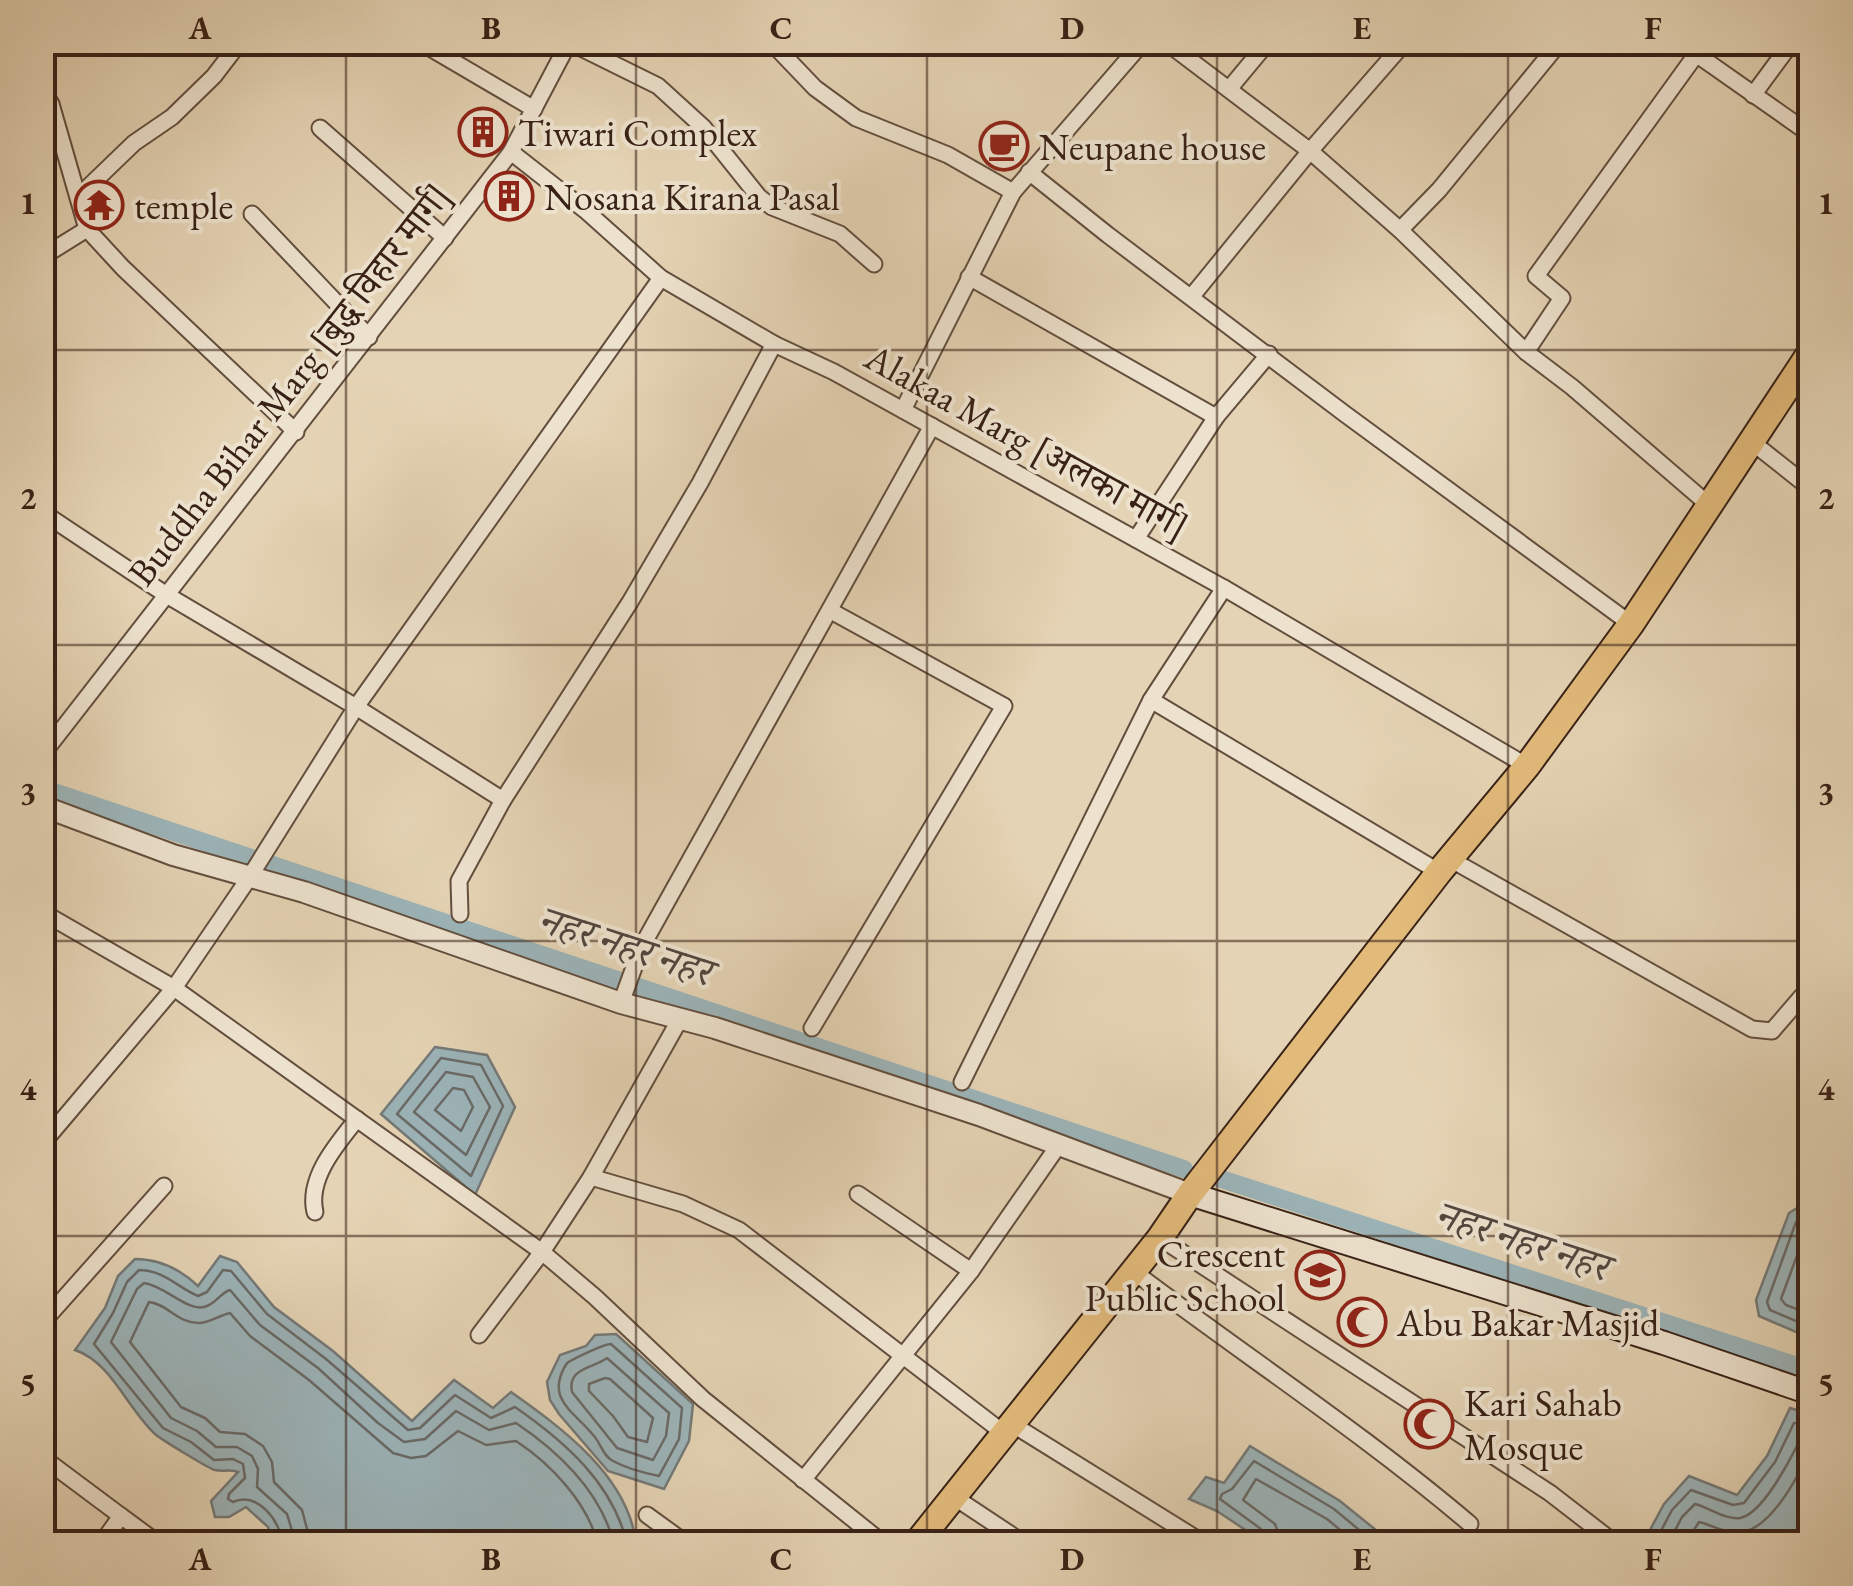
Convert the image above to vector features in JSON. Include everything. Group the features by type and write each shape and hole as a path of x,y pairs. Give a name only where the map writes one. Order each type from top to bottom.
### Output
{"main road":[{"path":"916,1544 1160,1238 1444,866 1527,766 1631,624 1810,352"},
{"path":"1190,1194 1810,1393"}],"street":[{"path":"78,198 134,143 172,117 214,76 240,42"},
{"path":"420,42 534,109"},
{"path":"570,42 658,86 703,127 759,198 840,234 874,264"},
{"name":"Buddha Bihar Marg [बुद्ध विहार मार्ग]","path":"42,755 511,152 570,42"},
{"path":"771,42 815,88 856,118 948,155 1013,192"},
{"path":"903,410 1013,192 1142,42"},
{"path":"1166,42 1310,151 1400,230 1526,352 1710,506"},
{"path":"1229,89 1268,42"},
{"path":"1192,296 1405,42"},
{"path":"1400,230 1439,190 1560,42"},
{"path":"1679,42 1810,134"},
{"path":"1753,96 1792,42"},
{"path":"1526,352 1562,298 1536,276 1695,56"},
{"path":"42,89 51,104 87,230 296,432"},
{"path":"320,128 445,238"},
{"name":"Alakaa Marg [अलका मार्ग]","path":"511,152 585,210 661,278 774,344 834,372 1224,588 1527,766"},
{"path":"1029,172 1345,414 1631,624"},
{"path":"252,214 369,337"},
{"path":"42,257 87,230"},
{"path":"969,276 1216,417"},
{"path":"42,1144 174,988 251,875 356,707 661,278"},
{"path":"460,914 460,880 503,800 650,568 774,344"},
{"path":"1136,539 1216,417 1269,354"},
{"path":"622,998 630,972 932,426"},
{"path":"1752,442 1810,488"},
{"path":"42,512 164,594 356,707 503,800"},
{"path":"962,1082 1150,700 1224,588"},
{"path":"812,1028 1004,706 831,611"},
{"path":"1150,700 1444,866 1752,1029 1772,1031 1810,987"},
{"path":"42,806 174,855 251,875 980,1115 1190,1194"},
{"path":"42,912 174,988 542,1252 703,1400 884,1544"},
{"path":"478,1335 542,1252 591,1178 680,1019"},
{"path":"315,1212 312,1198 320,1172 356,1119"},
{"path":"804,1480 970,1271 1058,1146"},
{"path":"591,1178 683,1204 739,1230 1008,1429 1205,1544"},
{"path":"42,1322 164,1186"},
{"path":"858,1194 970,1271"},
{"path":"1160,1238 1550,1494 1616,1544"},
{"path":"1133,1271 1246,1356 1354,1430 1470,1524"},
{"path":"42,1457 159,1544"},
{"path":"954,1497 1024,1544"},
{"path":"647,1515 687,1544"},
{"path":"100,1544 122,1516"}],"water":[{"path":"435,1047 487,1055 515,1107 475,1195 381,1114"},
{"path":"1810,1200 1810,1338 1759,1316 1756,1300 1789,1213"},
{"path":"220,1256 237,1262 274,1307 333,1351 412,1421 454,1380 493,1408 511,1392 571,1438 606,1475 620,1496 636,1543 272,1543 268,1527 246,1507 229,1517 215,1517 211,1501 238,1472 211,1469 159,1437 99,1365 75,1350 105,1308 118,1276 135,1259 169,1266 198,1286"},
{"path":"616,1334 693,1404 689,1441 664,1489 608,1471 550,1400 547,1382 560,1355 586,1346 595,1335"},
{"path":"1790,1408 1810,1414 1810,1543 1643,1543 1664,1504 1689,1476 1737,1495 1767,1456"},
{"path":"1250,1446 1340,1501 1392,1543 1265,1543 1217,1511 1189,1499 1206,1477 1224,1483"}],"waterway":[{"name":"नहर नहर नहर","path":"42,788 1184,1169"},
{"name":"नहर नहर नहर","path":"1212,1176 1810,1370"}],"place":[{"name":"Tiwari Complex","path":"483,132"},
{"name":"Neupane house","path":"1004,146"},
{"name":"Nosana Kirana Pasal","path":"509,196"},
{"name":"temple","path":"99,205"},
{"name":"Crescent Public School","path":"1320,1275"},
{"name":"Abu Bakar Masjid","path":"1362,1322"},
{"name":"Kari Sahab Mosque","path":"1429,1424"}]}
